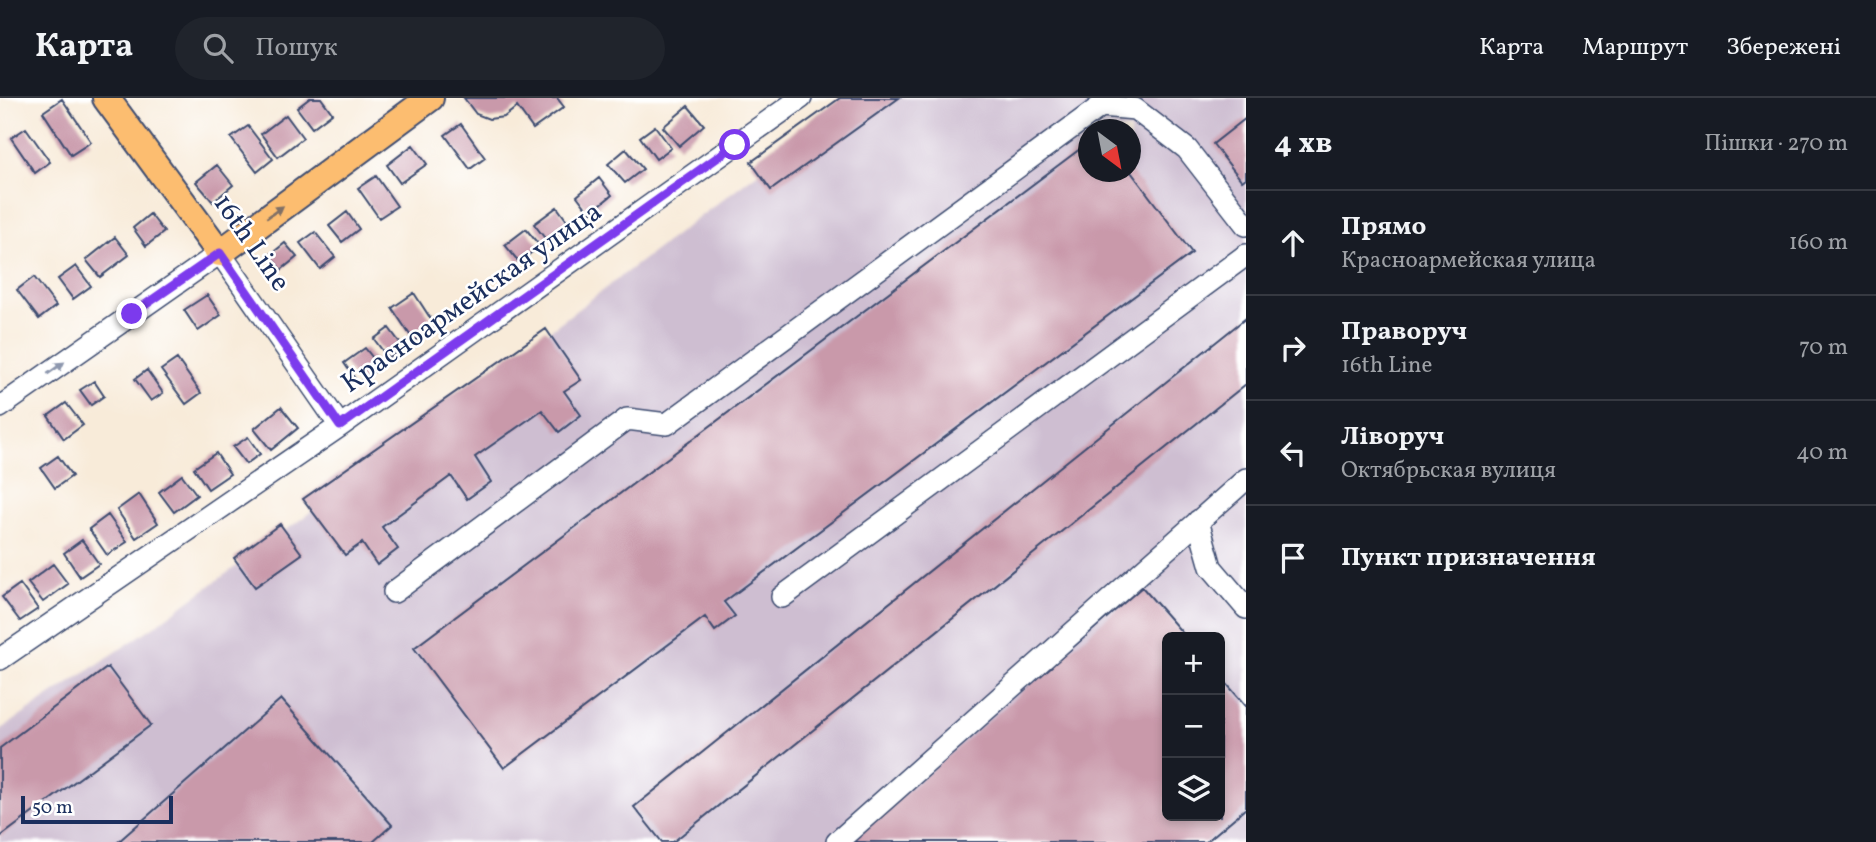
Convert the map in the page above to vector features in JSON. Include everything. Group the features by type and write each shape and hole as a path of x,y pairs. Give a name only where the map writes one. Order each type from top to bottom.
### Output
{"main road":[{"name":"16th Line","path":"106,98 220,253"},
{"path":"220,253 430,98"}],"street":[{"name":"Красноармейская улица","path":"0,659 340,426 801,98"},
{"path":"394,592 627,419 667,424 1101,106 1135,109 1187,149 1246,225"},
{"path":"0,407 220,253"},
{"name":"16th Line","path":"220,253 340,426"},
{"path":"782,597 1246,254"},
{"path":"837,842 1246,479"},
{"path":"1198,521 1211,567 1246,608"}],"shaded area":[{"path":"856,98 1246,98 1246,842 0,842 0,730 153,627 304,517"}],"building":[{"path":"310,98 321,98 332,113 312,128 297,108"},
{"path":"464,98 557,98 564,107 533,129 517,107 504,117 489,119 476,114"},
{"path":"840,98 899,98 771,190 751,162"},
{"path":"62,99 91,142 71,155 43,112"},
{"path":"688,106 704,125 679,146 663,127"},
{"path":"286,115 303,138 278,157 261,134"},
{"path":"1246,118 1246,178 1242,181 1213,144"},
{"path":"461,124 485,158 470,169 445,135"},
{"path":"248,126 273,159 257,172 231,138"},
{"path":"655,126 671,148 656,159 640,137"},
{"path":"26,128 50,162 35,173 11,138"},
{"path":"413,145 427,164 400,183 387,165"},
{"path":"626,149 643,169 625,183 608,164"},
{"path":"1078,150 1078,182 1139,182 1192,253 724,602 735,616 715,631 705,617 504,768 414,648"},
{"path":"217,165 233,185 213,202 196,182"},
{"path":"376,176 397,206 379,218 358,188"},
{"path":"599,178 612,195 590,213 577,196"},
{"path":"557,207 570,225 547,241 534,224"},
{"path":"347,212 359,229 342,242 329,226"},
{"path":"150,214 164,232 146,246 133,228"},
{"path":"526,229 540,246 519,262 505,245"},
{"path":"315,232 335,257 320,269 300,243"},
{"path":"115,237 129,255 100,277 86,260"},
{"path":"285,243 297,257 281,270 270,255"},
{"path":"76,266 91,286 73,299 58,279"},
{"path":"34,277 56,306 39,319 17,290"},
{"path":"414,293 436,327 414,341 392,308"},
{"path":"207,295 221,315 198,331 184,310"},
{"path":"1246,318 1246,384 673,842 662,842 634,807"},
{"path":"389,328 403,347 388,358 374,339"},
{"path":"546,329 581,380 564,391 581,415 559,432 542,410 475,457 491,482 467,499 451,476 382,527 398,549 377,565 362,543 345,555 303,499"},
{"path":"365,348 380,367 358,383 344,363"},
{"path":"177,359 201,393 186,404 161,370"},
{"path":"147,370 163,393 151,401 135,379"},
{"path":"94,381 104,396 91,405 80,390"},
{"path":"66,403 83,425 64,439 48,416"},
{"path":"281,407 298,428 271,450 254,429"},
{"path":"248,437 260,454 246,464 233,447"},
{"path":"216,453 230,474 208,489 194,468"},
{"path":"58,456 72,476 55,488 41,468"},
{"path":"182,475 197,495 174,512 159,492"},
{"path":"139,494 158,523 136,538 117,510"},
{"path":"108,515 127,542 107,555 89,529"},
{"path":"280,524 302,554 255,587 234,558"},
{"path":"82,540 99,564 80,577 64,553"},
{"path":"53,564 68,584 43,602 28,583"},
{"path":"20,584 38,609 20,621 2,597"},
{"path":"1142,587 1182,632 1162,632 1162,821 1225,821 1225,682 1246,706 1246,808 1206,842 849,842"},
{"path":"108,667 151,725 0,837 0,748"},
{"path":"281,699 392,825 373,842 118,842"}],"route":[{"path":"132,314 220,253 340,426 735,145"}]}
